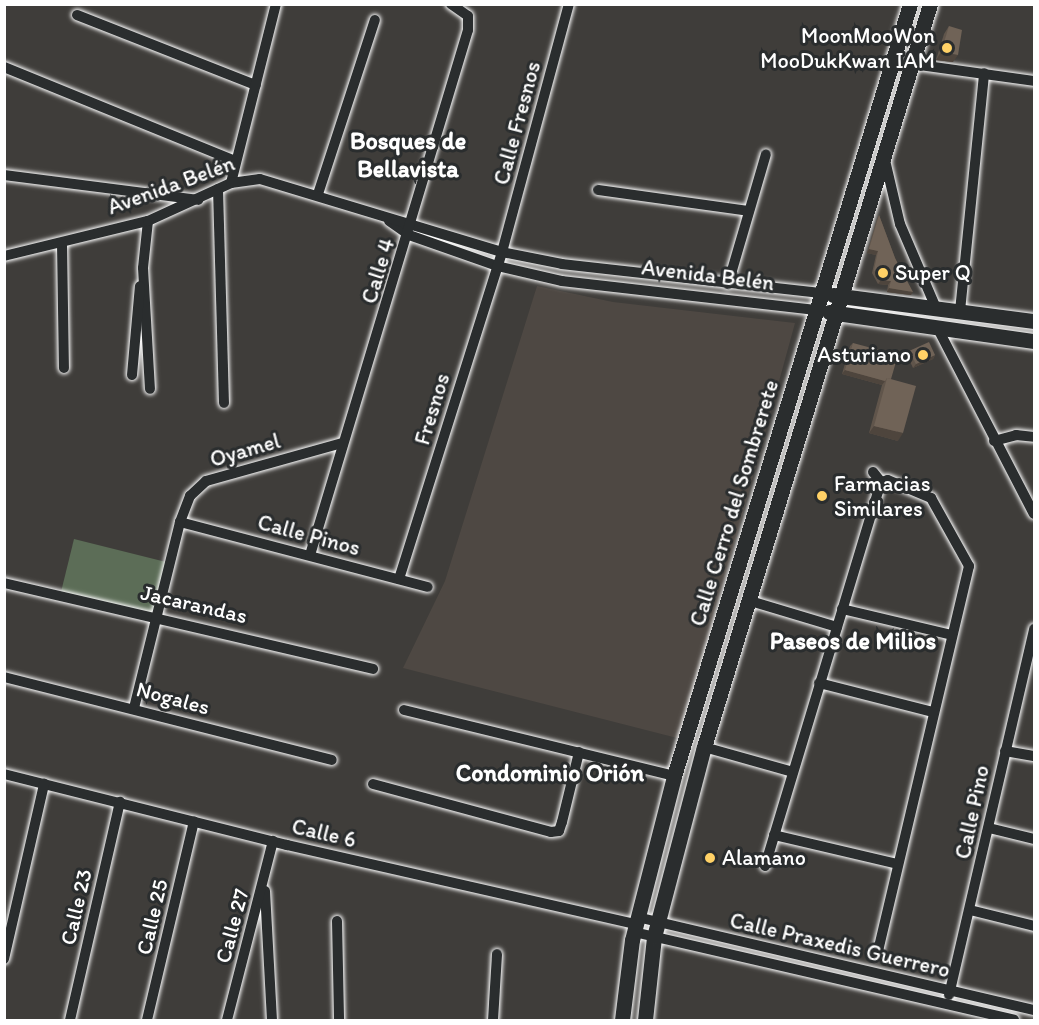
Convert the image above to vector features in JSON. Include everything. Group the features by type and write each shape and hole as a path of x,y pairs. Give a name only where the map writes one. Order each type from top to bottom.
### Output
{"main road":[{"name":"Calle Cerro del Sombrerete","path":"622,1020 636,924 674,776 910,4"},
{"name":"Calle Cerro del Sombrerete","path":"645,1020 656,929 704,747 930,4"},
{"name":"Avenida Belén","path":"822,293 1034,321"},
{"name":"Avenida Belén","path":"817,310 1035,341"}],"street":[{"path":"231,183 276,4"},
{"name":"Calle 4","path":"310,555 342,443 409,234 468,30 468,16 451,4"},
{"name":"Calle Fresnos","path":"502,252 569,4"},
{"path":"77,15 256,85"},
{"path":"318,194 375,20"},
{"path":"912,64 1035,81"},
{"path":"4,67 236,161"},
{"path":"960,311 984,73"},
{"path":"728,284 766,154"},
{"path":"884,154 900,224 936,308"},
{"path":"4,176 198,200"},
{"name":"Avenida Belén","path":"4,256 63,244 148,221 231,183 260,179 318,194 386,218 412,223 502,252 562,264 822,293"},
{"path":"218,189 224,404"},
{"path":"598,190 749,211"},
{"name":"Avenida Belén","path":"386,218 409,234 497,266 562,281 817,310"},
{"path":"132,375 148,221"},
{"path":"63,244 64,368"},
{"name":"Fresnos","path":"399,579 502,252"},
{"path":"143,268 150,389"},
{"path":"1034,321 1035,315"},
{"path":"938,329 994,441 1035,514"},
{"path":"994,441 1016,435 1035,437"},
{"name":"Oyamel","path":"134,708 180,522 190,496 206,481 342,443"},
{"path":"873,472 881,482"},
{"path":"877,954 933,712 969,572 966,558 931,498 888,480 881,482"},
{"path":"765,866 881,482"},
{"name":"Calle Pinos","path":"180,522 428,587"},
{"name":"Jacarandas","path":"4,583 156,615 373,669"},
{"path":"747,600 837,627"},
{"path":"842,609 952,635"},
{"name":"Calle Pino","path":"946,1004 970,910 1005,751 1030,671 1035,629"},
{"name":"Nogales","path":"4,677 134,708 332,760"},
{"path":"819,683 933,712"},
{"path":"404,710 674,776"},
{"path":"704,747 793,772"},
{"path":"1005,751 1035,756"},
{"path":"374,784 551,832 559,831 579,752"},
{"name":"Calle 6","path":"4,774 273,841 636,924"},
{"path":"4,959 44,784"},
{"name":"Calle 23","path":"70,1020 120,802"},
{"name":"Calle 25","path":"147,1020 194,821"},
{"path":"989,828 1035,839"},
{"path":"774,835 897,864"},
{"name":"Calle 27","path":"227,1020 273,841"},
{"path":"265,879 272,1020"},
{"path":"970,910 1035,926"},
{"path":"337,921 339,1020"},
{"name":"Calle Praxedis Guerrero","path":"636,924 1014,1020"},
{"name":"Calle Praxedis Guerrero","path":"656,929 1035,1010"},
{"path":"493,1020 497,954"}],"shaded area":[{"path":"537,286 613,302 795,323 681,739 403,668 445,581"}],"green space":[{"path":"74,539 170,563 158,615 61,592"}],"building":[{"path":"949,26 962,30 958,55 941,52"},
{"path":"879,215 895,258 913,292 889,288 891,281 881,280 874,270 878,251 869,249"},
{"path":"929,342 935,355 916,364 909,351"},
{"path":"853,343 898,355 891,379 887,378 885,381 845,370"},
{"path":"887,378 916,386 903,433 874,426"}],"place":[{"name":"MoonMooWon MooDukKwan IAM","path":"947,48"},
{"name":"Super Q","path":"883,273"},
{"name":"Asturiano","path":"923,355"},
{"name":"Farmacias Similares","path":"822,496"},
{"name":"Alamano","path":"710,858"}],"district":[{"name":"Bosques de Bellavista","path":"408,155"},
{"name":"Paseos de Milios","path":"853,641"},
{"name":"Condominio Orión","path":"550,773"}]}
